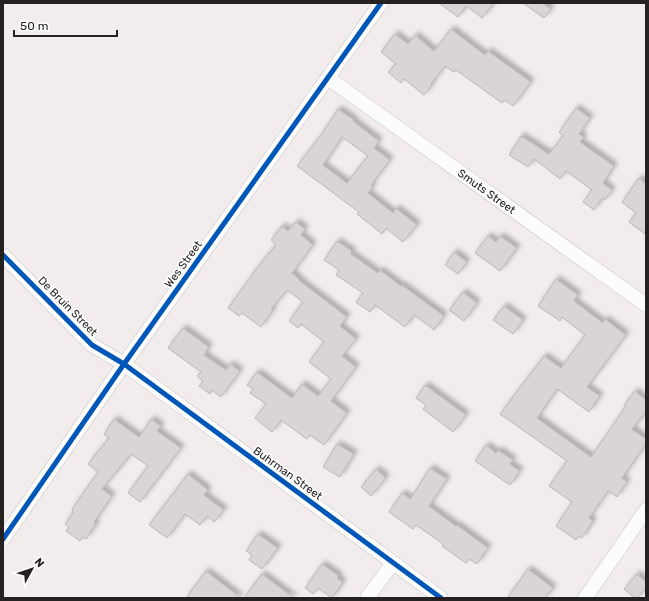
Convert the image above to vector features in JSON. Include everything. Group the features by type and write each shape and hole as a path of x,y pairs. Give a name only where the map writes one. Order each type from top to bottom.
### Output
{"street":[{"name":"Wes Street","path":"3,539 124,364 381,3"},
{"name":"Smuts Street","path":"328,78 646,305"},
{"name":"De Bruin Street","path":"3,255 92,345 124,364"},
{"name":"Buhrman Street","path":"124,364 441,598"},
{"path":"585,598 646,510"},
{"path":"367,598 393,563"}],"building":[{"path":"439,3 494,3 482,18 466,6 458,17"},
{"path":"523,3 542,3 551,9 544,18"},
{"path":"451,29 485,55 488,51 531,82 513,106 505,100 502,103 456,70 454,72 445,66 424,95 404,79 401,83 388,72 396,64 381,52 395,34 408,44 415,35 434,51"},
{"path":"576,108 590,118 579,134 584,137 580,142 614,166 603,183 612,190 605,200 602,198 594,210 583,202 592,190 566,171 560,179 534,159 528,167 509,155 521,136 549,154 563,136 559,132"},
{"path":"338,109 379,141 374,148 390,160 371,185 373,187 368,193 393,213 396,208 417,225 403,242 386,228 382,234 357,214 359,212 297,166 321,135","holes":["342,137 368,156 347,183 323,165"]},
{"path":"639,178 646,184 646,235 629,222 636,213 622,202"},
{"path":"296,222 305,229 301,235 313,245 292,273 300,281 347,317 340,326 356,339 342,356 356,367 331,401 347,413 324,445 310,435 307,439 281,420 272,432 255,418 266,404 250,393 253,389 247,385 257,372 292,398 302,384 318,396 331,379 309,362 324,342 301,324 298,328 289,321 303,302 287,290 271,309 273,310 261,327 242,313 239,316 228,308 252,274 276,245 271,240 282,226 288,231"},
{"path":"488,236 496,242 500,236 517,248 500,271 475,253"},
{"path":"337,241 352,251 351,254 378,273 380,270 444,316 434,330 414,315 405,327 375,305 370,312 356,302 363,293 336,275 339,270 324,260"},
{"path":"454,252 467,262 458,274 445,265"},
{"path":"556,279 578,295 574,301 603,323 605,319 626,335 587,387 600,396 589,412 557,389 537,418 591,457 626,406 624,405 635,391 646,400 646,412 632,429 646,439 646,444 622,478 627,482 617,497 608,491 589,518 593,521 582,538 579,536 576,540 556,526 572,502 549,486 567,461 500,414 544,356 561,368 585,335 562,317 560,321 538,306"},
{"path":"463,292 477,303 464,321 449,310"},
{"path":"504,306 523,320 513,334 493,320"},
{"path":"183,328 209,347 204,355 226,370 230,364 240,371 221,397 212,390 210,394 199,386 203,381 197,376 201,372 168,348"},
{"path":"425,385 466,415 453,432 423,409 426,405 416,398"},
{"path":"114,419 139,437 151,419 161,426 157,431 181,448 140,502 128,493 148,466 131,454 102,489 112,496 94,522 96,524 86,539 83,537 80,541 66,531 69,527 65,524 73,512 72,509 98,472 88,464 109,438 104,434"},
{"path":"337,444 354,454 340,477 323,467"},
{"path":"486,445 496,453 498,450 513,460 510,464 520,471 510,485 475,461"},
{"path":"430,468 447,479 429,506 488,548 477,564 469,559 466,563 442,546 443,544 416,525 413,529 389,512 402,493 410,499"},
{"path":"376,469 386,478 371,496 361,487"},
{"path":"188,474 208,490 204,495 224,510 214,522 207,516 200,525 185,514 167,538 149,525"},
{"path":"258,534 278,548 262,569 249,560 252,555 246,551"},
{"path":"322,564 339,576 337,578 343,582 332,598 318,588 313,594 305,588"},
{"path":"528,569 553,588 545,598 507,598"},
{"path":"206,571 241,598 186,598"},
{"path":"262,574 294,598 244,598"},
{"path":"637,574 646,582 646,588 637,598 635,598 624,589"}],"cycle path":[{"path":"3,539 124,364 381,3"},
{"path":"3,255 92,345 124,364 441,598"}]}
